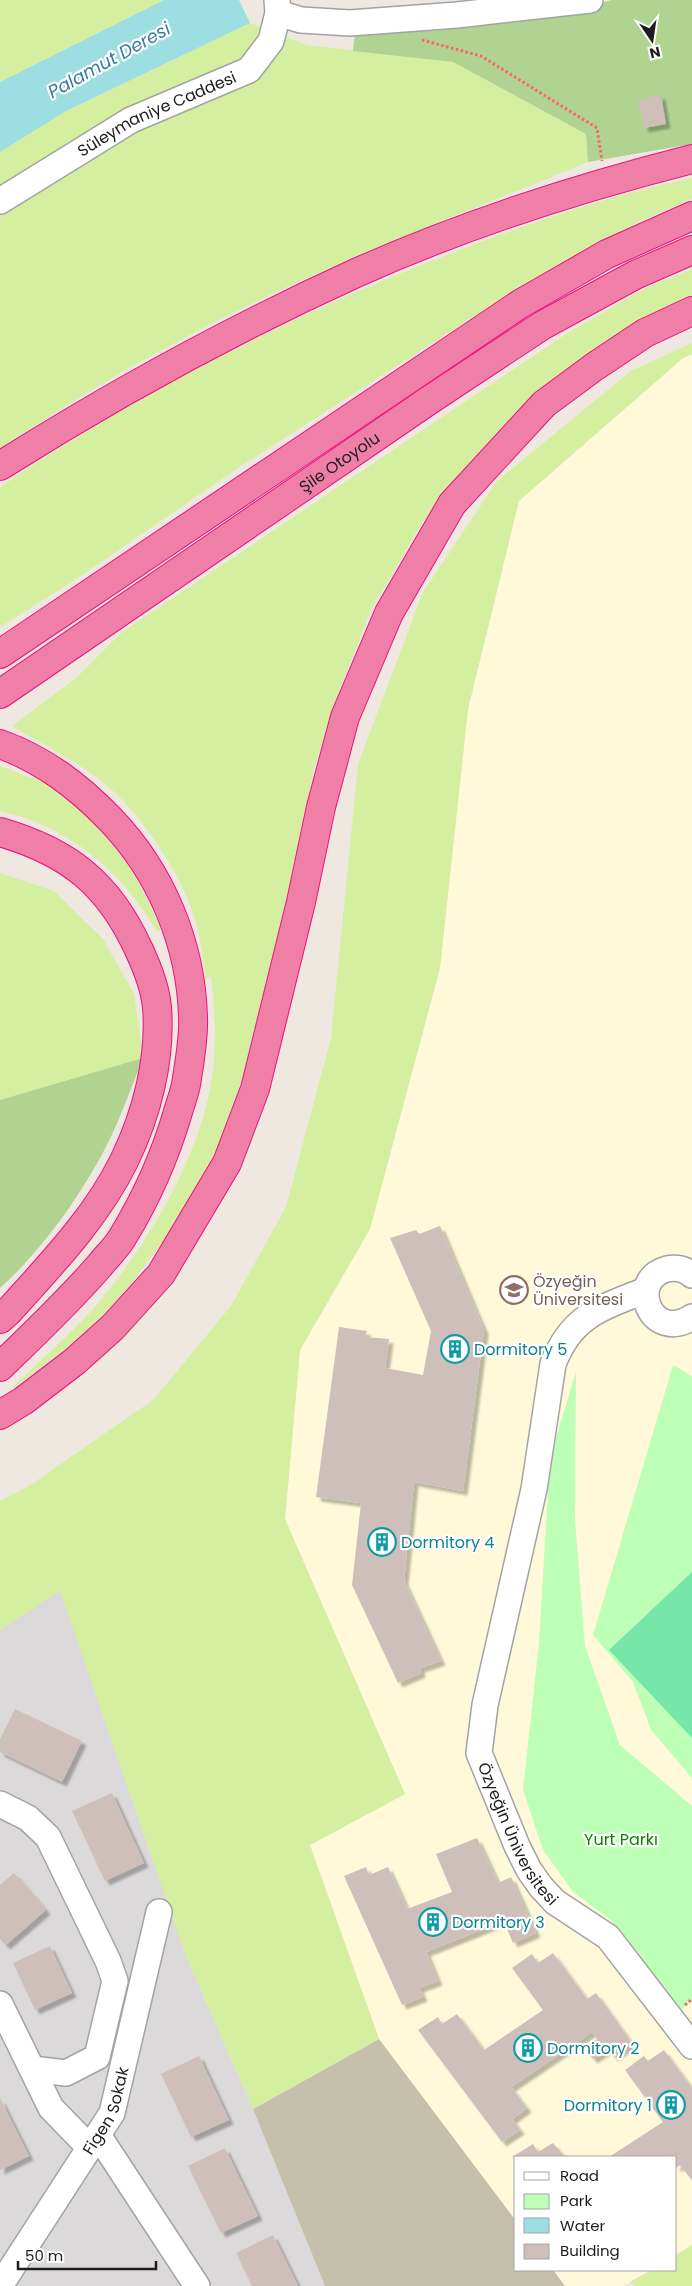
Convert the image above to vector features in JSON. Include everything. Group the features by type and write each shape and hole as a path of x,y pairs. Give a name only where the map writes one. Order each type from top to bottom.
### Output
{"highway":[{"path":"0,466 112,398 199,349 356,273 491,220 606,183 692,159"},
{"name":"Şile Otoyolu","path":"0,654 520,304 608,254 692,216"},
{"name":"Şile Otoyolu","path":"0,694 423,404 543,325 634,276 692,250"},
{"path":"0,1415 23,1401 74,1362 119,1320 161,1274 227,1162 255,1088 321,807 345,717 389,613 452,504 544,404 594,367 645,333 692,311"},
{"path":"0,744 25,753 55,770 89,798 144,858 175,922 184,952 190,985 192,1027 187,1080 172,1133 152,1183 121,1240 86,1282 0,1367"},
{"path":"0,832 32,841 75,866 105,893 127,923 148,970 157,1006 157,1046 148,1099 124,1162 82,1229 0,1319"}],"street":[{"path":"278,7 301,20 350,23 456,15 590,0"},
{"name":"Süleymaniye Caddesi","path":"0,201 131,120 249,70 271,41 278,7"},
{"path":"692,1275 680,1268 662,1270 649,1282 646,1290 648,1308 660,1320 676,1324 692,1317"},
{"name":"Özyeğin Üniversitesi","path":"646,1290 585,1318 571,1330 560,1345 555,1358 534,1489 485,1705 479,1753 517,1846 533,1875 555,1902 608,1937 692,2046"},
{"path":"0,1804 28,1818 48,1837 108,1961 115,1981 97,2057 66,2073 32,2069"},
{"name":"Figen Sokak","path":"0,2286 112,2112 160,1912"},
{"path":"0,2004 51,2108 94,2141 197,2286"}],"path":[{"path":"413,40 421,40 481,56 597,128 606,183"}],"shaded area":[{"name":"Özyeğin Üniversitesi","path":"692,354 692,2245 677,2254 677,2156 514,2156 514,2218 379,2039 310,1845 405,1794 285,1519 300,1350 370,1229 440,968 468,709 519,501 683,358"},
{"path":"60,1590 186,1956 253,2109 325,2286 0,2286 0,1630"},
{"path":"379,2039 514,2218 514,2271 554,2271 565,2286 325,2286 253,2109"},
{"path":"554,2271 649,2271 623,2286 565,2286"}],"green space":[{"path":"0,0 164,0 0,82"},
{"path":"612,0 692,0 692,144 588,162 586,134 453,62 353,51 355,33 588,6"},
{"path":"250,23 307,45 453,62 586,134 588,162 376,248 256,301 125,370 0,449 0,152 66,111"},
{"path":"692,178 692,199 645,219 526,283 241,466 72,582 0,627 0,487 58,449 178,379 302,316 365,288 494,237 543,220 617,196"},
{"path":"692,269 692,298 661,313 583,357 530,399 470,462 422,523 371,610 341,686 314,768 283,915 247,1065 209,1173 168,1235 131,1284 90,1331 4,1395 81,1322 127,1266 148,1234 168,1200 185,1165 199,1129 209,1094 215,1038 211,976 206,979 197,926 184,890 163,853 138,818 111,789 76,763 12,726 75,679 122,632 566,334 643,289"},
{"path":"692,343 692,354 683,358 519,501 468,709 440,968 370,1229 300,1350 285,1519 405,1794 310,1845 379,2039 253,2109 186,1956 60,1591 0,1630 0,1501 29,1486 153,1400 231,1306 286,1207 331,1038 358,764 423,592 497,481 631,371"},
{"path":"0,766 32,778 36,776 75,806 99,829 120,853 138,882 161,928 158,932 119,879 89,853 55,831 19,816 0,811"},
{"path":"0,873 54,891 103,939 134,994 143,1058 0,1100"},
{"path":"143,1058 115,1128 80,1192 33,1254 0,1288 0,1100"},
{"path":"673,1365 692,1376 692,1778 651,1730 633,1682 593,1635"},
{"name":"Yurt Parkı","path":"576,1372 575,1520 585,1646 620,1745 692,1806 692,2001 682,2009 662,1994 611,1920 573,1892 543,1850 523,1790 539,1642 550,1457"},
{"path":"692,1572 692,1738 609,1650"},
{"path":"692,2245 692,2286 635,2286 630,2282 649,2271 677,2271 677,2254"}],"water":[{"name":"Palamut Deresi","path":"164,0 239,0 250,23 66,111 0,152 0,82"}],"building":[{"path":"661,95 666,124 644,128 638,100"},
{"path":"440,1226 484,1330 463,1491 414,1482 404,1581 441,1661 420,1668 421,1673 398,1683 352,1585 361,1503 316,1497 339,1327 367,1331 365,1337 389,1339 385,1368 423,1375 431,1331 390,1238 416,1230 419,1234"},
{"path":"15,1709 82,1741 62,1782 0,1752 0,1739"},
{"path":"112,1793 144,1863 105,1881 72,1811"},
{"name":"Dormitory 3","path":"477,1838 498,1883 511,1877 536,1933 513,1943 507,1929 515,1926 511,1918 426,1952 438,1981 419,1988 423,1997 402,2005 344,1876 366,1867 369,1875 388,1867 407,1909 452,1892 436,1854"},
{"path":"14,1873 46,1910 6,1945 0,1939 0,1885"},
{"path":"50,1946 72,1993 35,2010 13,1963"},
{"name":"Dormitory 2","path":"553,1953 587,1999 596,1993 632,2043 614,2057 608,2049 593,2059 584,2047 597,2039 592,2032 511,2087 527,2108 512,2119 520,2130 502,2142 418,2030 438,2017 442,2024 457,2014 484,2050 543,2010 512,1968 532,1954 538,1963"},
{"name":"Dormitory 1","path":"664,2050 692,2088 692,2180 680,2165 677,2167 677,2156 611,2156 663,2122 625,2070 644,2056 648,2061"},
{"path":"199,2056 229,2120 191,2137 161,2074"},
{"path":"0,2098 29,2156 0,2170"},
{"name":"Dormitory 1","path":"553,2143 564,2156 512,2157 533,2144 538,2152"},
{"path":"225,2148 258,2216 221,2233 188,2166"},
{"path":"273,2235 298,2286 252,2286 236,2253"}],"place":[{"name":"Özyeğin Üniversitesi","path":"514,1290"},
{"name":"Dormitory 5","path":"455,1349"},
{"name":"Dormitory 4","path":"382,1542"},
{"name":"Dormitory 3","path":"433,1922"},
{"name":"Dormitory 2","path":"528,2048"},
{"name":"Dormitory 1","path":"671,2105"}]}
